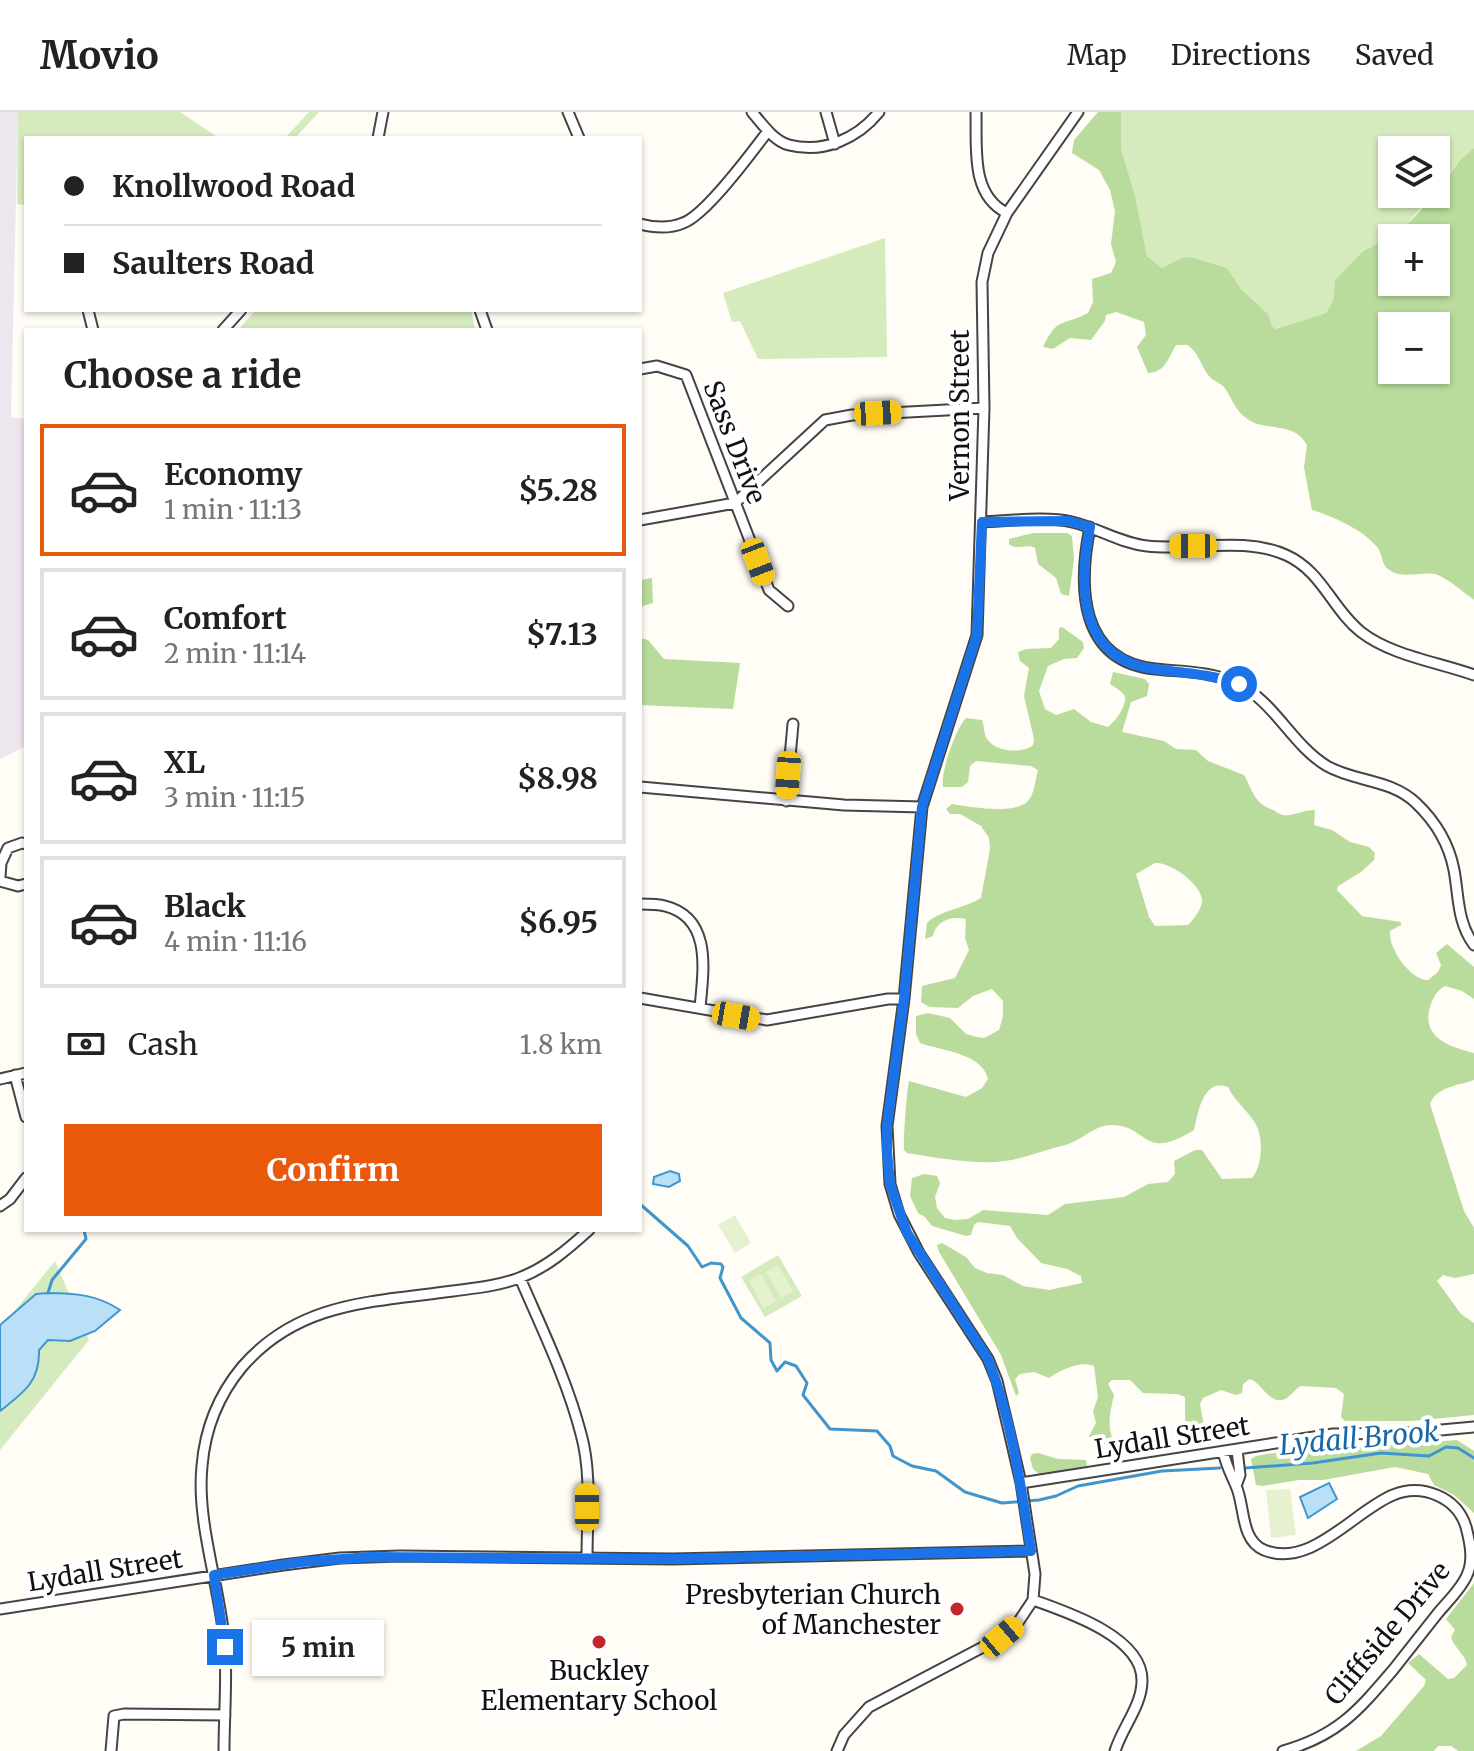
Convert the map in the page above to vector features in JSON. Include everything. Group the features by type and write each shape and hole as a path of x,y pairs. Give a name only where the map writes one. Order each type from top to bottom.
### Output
{"street":[{"path":"568,112 578,136"},
{"path":"752,112 768,131 787,145 815,147 835,144 865,129 879,112"},
{"path":"826,112 835,144"},
{"path":"976,112 980,180 994,207 1007,213"},
{"name":"Vernon Street","path":"1033,1600 1035,1574 1021,1483 997,1381 988,1359 907,1233 890,1184 887,1126 904,999 922,807 977,635 984,408 982,282 988,253 1007,213 1078,112"},
{"path":"378,136 381,113"},
{"path":"642,224 657,228 686,223 718,194 768,131"},
{"path":"225,328 239,312"},
{"name":"Sass Drive","path":"642,369 657,366 686,375 769,590 788,606"},
{"path":"642,520 735,503 825,420 852,415 984,408"},
{"path":"982,522 1069,521 1117,539 1147,546 1253,547 1285,554 1308,569 1361,632 1384,646 1474,675"},
{"path":"1090,527 1086,545 1086,607 1091,628 1104,648 1127,663 1216,676 1239,684 1259,699 1309,752 1329,767 1385,784 1412,799 1431,818 1445,842 1454,869 1464,932 1474,945"},
{"path":"786,801 793,724"},
{"path":"642,787 786,801 922,807"},
{"path":"24,844 8,848 1,863 0,879 18,886 24,884"},
{"path":"642,904 666,906 684,915 697,929 703,950 700,1008"},
{"path":"642,998 767,1020 888,999 904,999"},
{"path":"0,1079 21,1074 24,1100"},
{"path":"0,1206 10,1199 24,1181"},
{"path":"224,1751 225,1647 202,1497 201,1470 205,1442 218,1402 233,1378 258,1349 283,1330 324,1311 485,1287 520,1278 558,1256 587,1232"},
{"path":"520,1278 559,1369 582,1436 587,1482 587,1558"},
{"name":"Lydall Street","path":"1021,1483 1333,1434 1408,1433 1474,1427"},
{"name":"Cliffside Drive","path":"1233,1470 1237,1450"},
{"name":"Cliffside Drive","path":"1223,1452 1233,1470 1246,1528 1259,1547 1266,1551 1285,1554 1305,1551 1393,1495 1418,1490 1454,1504 1463,1518 1471,1544 1467,1575 1353,1716 1312,1743 1283,1751"},
{"name":"Lydall Street","path":"0,1609 301,1562 371,1557 587,1558 1031,1551"},
{"path":"837,1751 844,1735 869,1707 1002,1637 1017,1624 1033,1600 1113,1636 1135,1654 1142,1682 1115,1751"},
{"path":"111,1751 114,1716 225,1715"}],"shaded area":[{"path":"0,112 18,112 11,417 24,419 24,747 0,759"}],"green space":[{"path":"18,112 180,112 216,136 24,136 24,205 17,204"},
{"path":"309,112 319,112 297,136 287,136"},
{"path":"1098,112 1121,112 1121,149 1135,195 1147,256 1162,268 1191,257 1227,268 1241,289 1268,314 1276,329 1326,313 1333,301 1335,280 1362,252 1378,243 1378,296 1450,296 1450,224 1408,224 1423,208 1450,208 1450,174 1474,148 1474,600 1438,575 1394,572 1386,567 1379,550 1364,535 1312,510 1304,467 1307,445 1301,437 1287,429 1262,425 1242,415 1224,387 1209,376 1195,352 1187,345 1176,345 1163,367 1148,373 1137,347 1146,335 1144,322 1116,312 1106,315 1091,340 1070,338 1053,349 1043,347 1057,326 1088,313 1093,302 1092,279 1111,273 1116,262 1111,244 1115,211 1110,190 1099,170 1072,153 1074,140"},
{"path":"1121,112 1474,112 1474,148 1450,173 1450,136 1378,136 1378,208 1421,208 1407,224 1378,224 1378,243 1362,252 1335,280 1333,301 1326,313 1276,329 1268,314 1241,289 1227,268 1191,257 1162,268 1147,256 1135,195 1121,149"},
{"path":"885,238 887,357 758,359 740,321 732,322 723,293"},
{"path":"254,312 471,312 475,328 240,328"},
{"path":"1033,533 1067,533 1072,536 1074,559 1069,596 1061,594 1056,578 1038,564 1035,548 1009,544 1009,539"},
{"path":"652,578 653,603 642,606 642,580"},
{"path":"1059,628 1083,642 1084,648 1077,658 1064,659 1048,666 1039,691 1045,709 1056,715 1074,709 1091,722 1108,727 1120,714 1125,701 1123,693 1110,684 1113,672 1145,679 1149,684 1147,696 1131,702 1122,732 1164,741 1176,749 1196,750 1208,761 1244,775 1257,799 1282,815 1315,810 1314,825 1332,830 1350,842 1369,847 1375,853 1374,860 1338,886 1337,890 1362,916 1401,922 1390,931 1390,938 1396,954 1414,975 1428,980 1438,972 1441,965 1436,953 1447,944 1474,967 1474,999 1445,986 1434,998 1428,1018 1434,1034 1440,1039 1474,1053 1474,1080 1443,1090 1430,1104 1464,1211 1474,1228 1474,1274 1455,1278 1443,1275 1437,1281 1461,1314 1474,1323 1474,1415 1412,1421 1345,1421 1341,1417 1344,1394 1336,1388 1301,1386 1280,1400 1270,1397 1250,1379 1243,1384 1242,1393 1236,1395 1221,1390 1203,1398 1200,1404 1206,1438 1202,1442 1187,1444 1185,1397 1143,1393 1130,1380 1112,1380 1108,1384 1114,1395 1110,1413 1113,1441 1095,1444 1089,1436 1096,1423 1093,1411 1098,1397 1094,1366 1077,1365 1049,1378 1034,1372 1020,1374 1015,1379 1019,1393 1016,1396 1001,1355 937,1245 942,1243 966,1257 975,1268 1003,1275 1023,1286 1049,1290 1082,1283 1081,1276 1041,1263 1010,1226 978,1222 971,1235 966,1236 932,1226 918,1213 910,1196 912,1178 924,1174 937,1176 940,1183 935,1197 937,1208 945,1218 955,1220 968,1219 983,1210 1048,1215 1065,1204 1124,1197 1148,1184 1168,1182 1175,1174 1174,1161 1195,1150 1202,1150 1222,1179 1252,1178 1260,1161 1261,1141 1255,1123 1228,1087 1220,1086 1207,1092 1194,1130 1164,1143 1154,1143 1123,1126 1110,1125 1071,1143 1005,1161 956,1160 904,1150 909,1081 966,1097 982,1088 988,1079 984,1070 970,1058 920,1043 916,1034 916,1016 928,1013 950,1018 966,1034 984,1038 999,1030 1003,1016 1003,1001 992,989 973,996 958,1008 929,1007 921,1002 922,986 955,978 969,950 965,938 966,919 945,920 937,926 933,936 925,939 927,923 938,915 981,898 990,849 989,838 981,826 960,814 950,814 946,809 952,804 992,809 1022,805 1032,794 1038,770 1031,766 976,761 970,766 968,782 962,787 943,787 946,762 966,718 982,720 986,738 997,747 1016,751 1033,745 1024,696 1029,668 1020,661 1018,652 1051,648 1059,639","holes":["1155,863 1185,876 1198,889 1202,902 1188,925 1155,926 1149,917 1136,874"]},
{"path":"642,638 648,640 664,659 740,663 733,709 642,705"},
{"path":"735,1215 751,1243 735,1253 718,1225"},
{"path":"778,1255 802,1296 765,1317 741,1277"},
{"path":"55,1261 89,1340 0,1450 0,1329"},
{"path":"778,1265 793,1291 781,1298 766,1272"},
{"path":"761,1274 776,1301 764,1308 749,1281"},
{"path":"1457,1440 1474,1451 1474,1513 1454,1495 1434,1485 1428,1474 1395,1467 1323,1480 1262,1486 1256,1485 1251,1459 1306,1449"},
{"path":"1038,1453 1058,1459 1086,1460 1087,1466 1040,1475 1033,1469 1030,1458"},
{"path":"1290,1489 1296,1535 1271,1538 1266,1490"},
{"path":"1474,1583 1474,1751 1438,1746 1434,1751 1356,1751 1381,1736 1424,1686 1426,1680 1408,1663 1419,1654 1448,1679 1454,1678 1467,1665 1451,1637 1455,1630 1446,1619"}],"water":[{"path":"670,1171 679,1174 680,1181 669,1187 653,1184 654,1177"},
{"path":"36,1294 86,1296 120,1310 95,1331 70,1341 48,1340 39,1350 33,1379 0,1411 0,1325"},
{"path":"1329,1483 1337,1499 1308,1518 1300,1497"}],"waterway":[{"name":"Lydall Brook","path":"642,1206 688,1246 702,1267 711,1263 721,1264 720,1278 741,1318 770,1343 771,1360 777,1371 785,1362 796,1366 807,1383 803,1395 830,1429 877,1431 890,1446 893,1456 912,1466 936,1471 965,1492 1002,1503 1039,1500 1078,1486 1162,1471 1220,1468"},
{"name":"Lydall Brook","path":"48,1293 52,1280 86,1239 84,1232"},
{"name":"Lydall Brook","path":"1245,1468 1313,1463 1381,1453 1429,1456 1446,1447 1458,1448 1474,1458"}],"place":[{"name":"Presbyterian Church of Manchester","path":"957,1609"},
{"name":"Buckley Elementary School","path":"599,1642"}],"route":[{"path":"225,1647 214,1575 301,1562 371,1557 672,1559 1031,1551 1021,1483 997,1381 965,1320 907,1233 890,1184 887,1152 887,1126 904,999 922,807 977,635 982,522 1069,521 1090,527 1086,545 1086,607 1091,628 1104,648 1127,663 1216,676 1239,684"}]}
